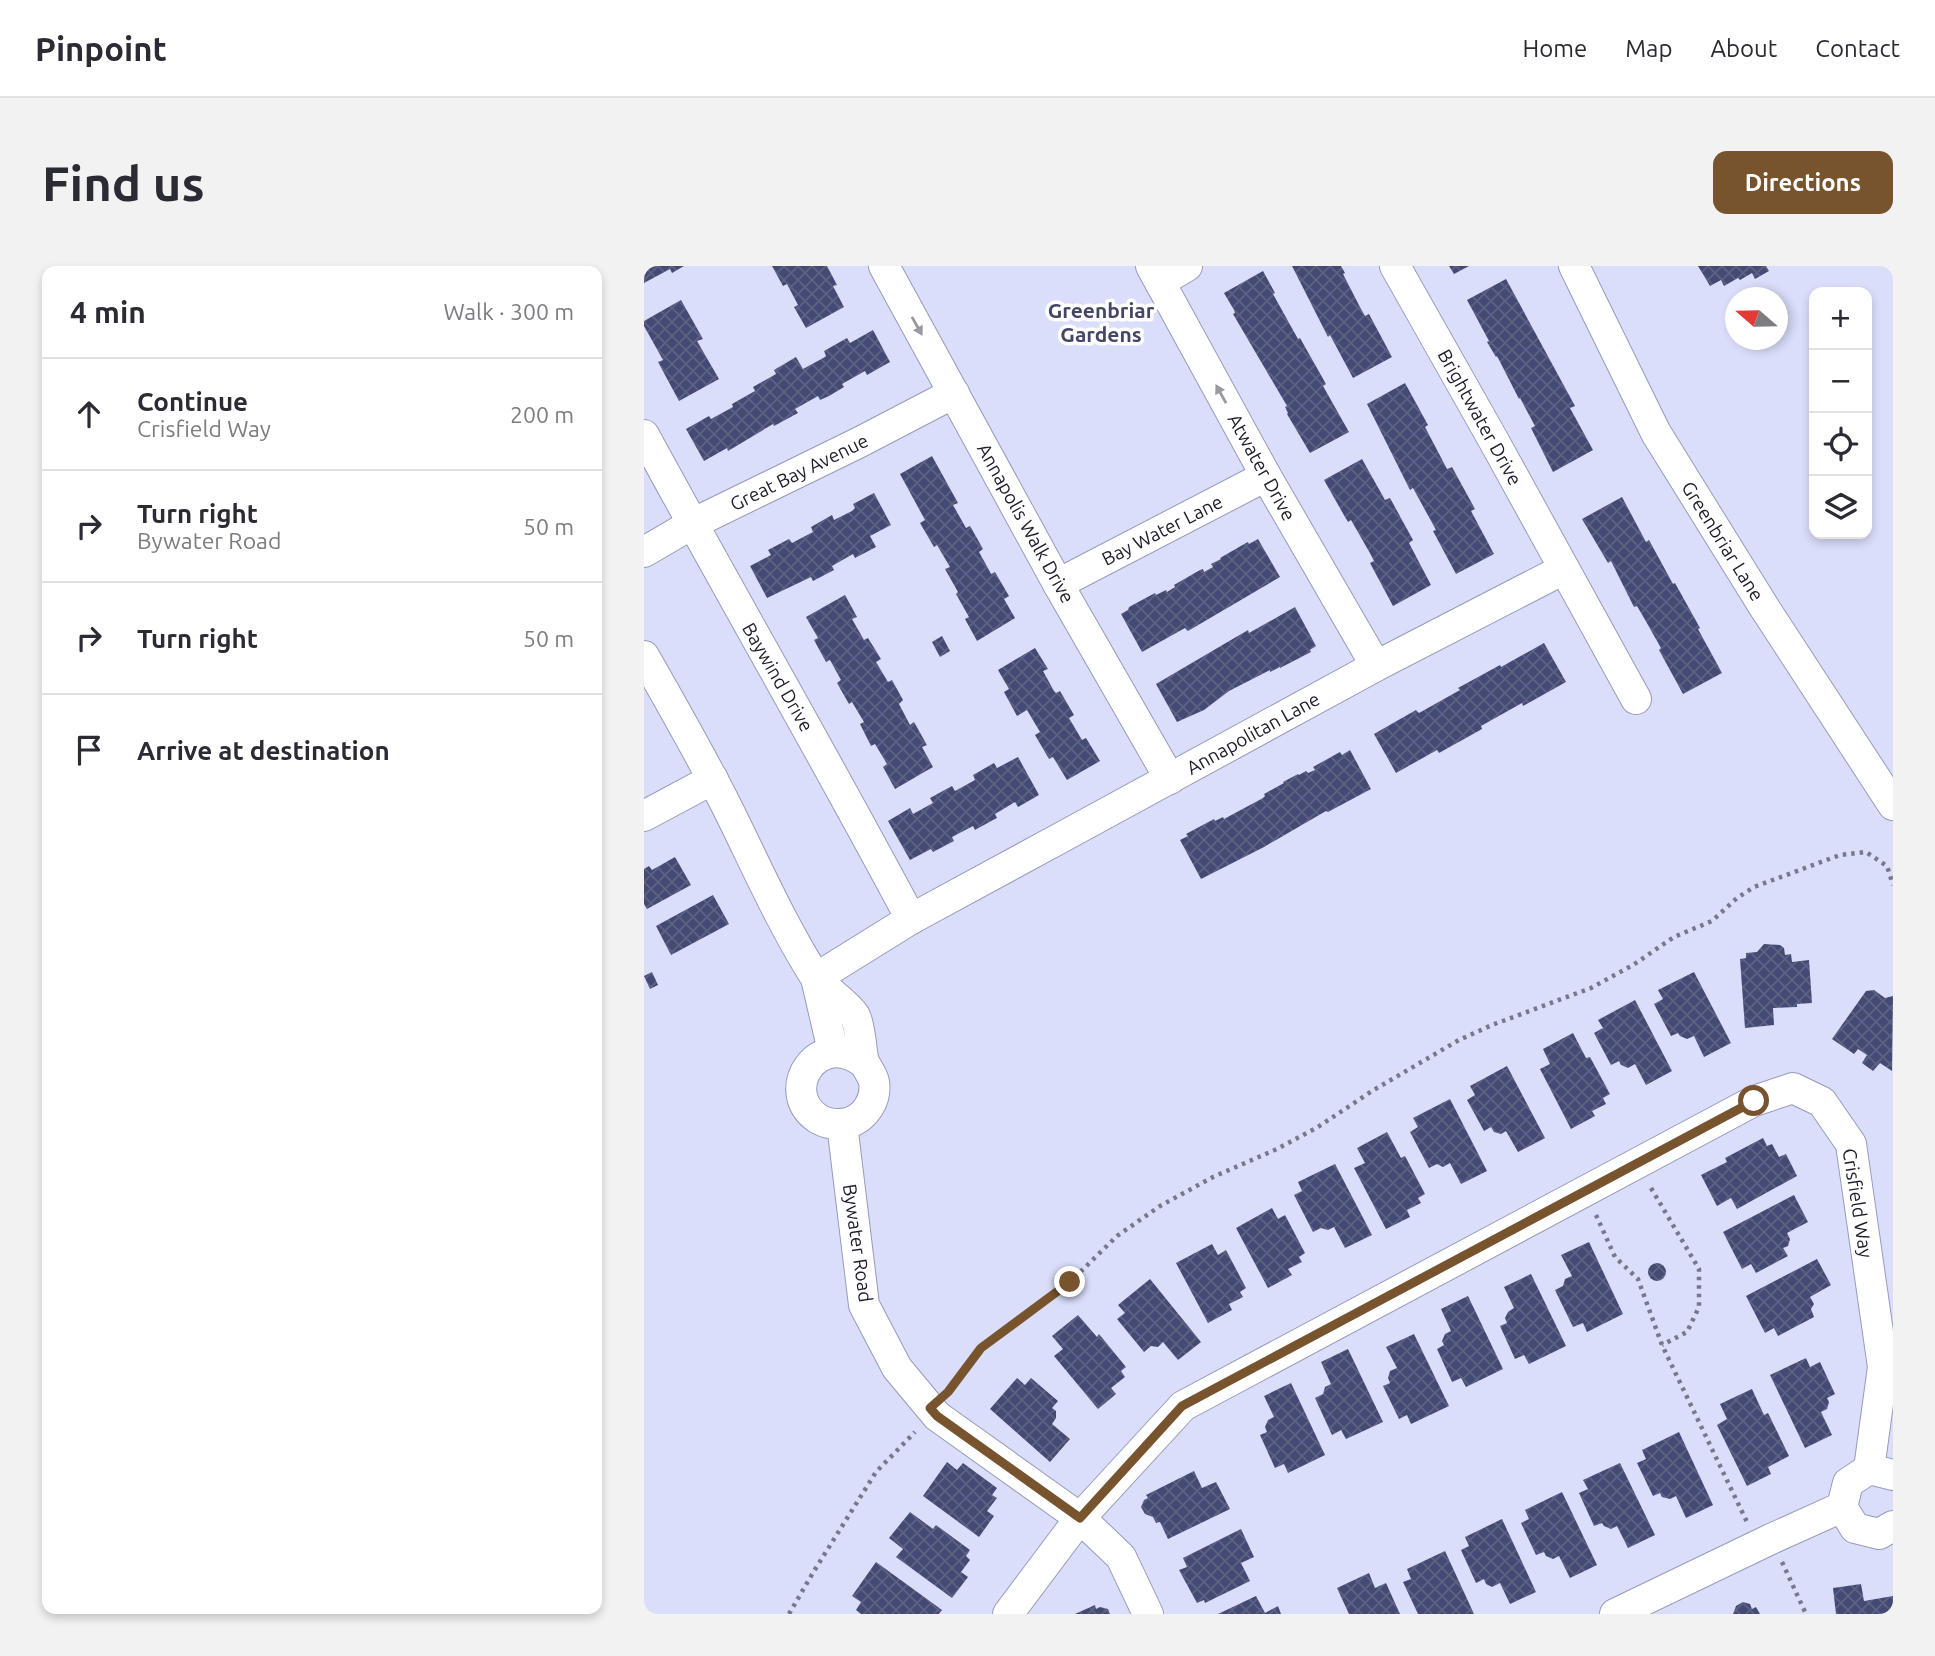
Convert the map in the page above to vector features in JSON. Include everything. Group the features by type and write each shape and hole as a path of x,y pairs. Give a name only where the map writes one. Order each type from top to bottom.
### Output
{"street":[{"name":"Annapolis Walk Drive","path":"884,266 1058,584 1170,779"},
{"path":"1155,274 1187,266"},
{"name":"Brightwater Drive","path":"1395,266 1564,569"},
{"name":"Greenbriar Lane","path":"1574,266 1656,433 1764,607 1893,805"},
{"name":"Atwater Drive","path":"1155,274 1266,476 1376,666"},
{"name":"Great Bay Avenue","path":"644,552 692,524 954,393"},
{"name":"Baywind Drive","path":"644,435 852,807 911,919"},
{"name":"Bay Water Lane","path":"1058,584 1266,476"},
{"path":"1564,569 1636,699"},
{"name":"Annapolitan Lane","path":"816,978 911,919 1376,666 1564,569"},
{"path":"644,656 713,779 789,931 816,978 855,1017 864,1063"},
{"path":"644,816 713,779"},
{"path":"816,978 833,1052"},
{"path":"845,1052 864,1063 871,1072 874,1094 863,1115 842,1124 830,1124 818,1119 803,1099 801,1086 811,1063 821,1055 845,1052"},
{"name":"Crisfield Way","path":"1008,1614 1080,1518 1182,1406 1754,1101 1793,1088 1822,1102 1851,1144 1882,1367 1881,1472 1848,1483 1842,1507"},
{"name":"Bywater Road","path":"842,1124 864,1305 897,1368 937,1416 1080,1518 1121,1557 1148,1614"},
{"path":"1615,1614 1842,1507 1855,1528 1879,1534 1893,1526"}],"path":[{"path":"789,1614 876,1472 915,1431 930,1408 948,1392 981,1348 1070,1282 1117,1236 1160,1206 1213,1177 1277,1149 1318,1127 1459,1040 1591,988 1633,965 1674,937 1712,921 1737,898 1754,887 1840,855 1866,852 1886,866 1893,886"},
{"path":"1637,1164 1699,1269 1699,1307 1687,1332 1662,1345"},
{"path":"1585,1191 1615,1256 1638,1279 1662,1345 1764,1542 1806,1614"}],"building":[{"path":"644,266 684,266 672,273 670,269 644,283"},
{"path":"772,266 827,266 837,285 833,286 844,307 806,328 794,307 798,305 787,284 783,286"},
{"path":"1292,266 1341,266 1361,309 1365,316 1369,314 1392,357 1353,378 1330,335 1328,337"},
{"path":"1449,266 1469,266 1454,274"},
{"path":"1698,266 1766,266 1769,271 1755,279 1752,273 1724,286 1721,280 1710,286"},
{"path":"1263,271 1298,339 1300,338 1326,384 1323,386 1349,432 1310,453 1224,293"},
{"path":"1506,279 1575,406 1570,408 1593,450 1553,472 1531,428 1535,426 1487,342 1489,341 1467,300"},
{"path":"681,300 703,339 697,341 719,379 679,401 658,362 663,360 644,326 644,321"},
{"path":"873,330 890,362 867,375 865,371 842,384 844,387 829,396 820,400 818,396 795,409 798,413 704,461 686,429 733,407 732,404 755,391 753,387 776,374 774,370 796,357 803,369 825,357 824,351 847,338 850,343"},
{"path":"1405,383 1428,425 1425,427 1447,469 1452,467 1475,509 1471,511 1494,554 1456,574 1433,531 1436,530 1413,488 1410,490 1367,404"},
{"path":"932,456 958,503 953,505 966,528 970,526 983,549 979,552 991,574 995,572 1009,596 1004,599 1015,618 977,641 965,619 969,617 956,594 958,592 945,569 950,567 920,523 925,520 900,474"},
{"path":"1362,459 1385,500 1390,498 1413,540 1409,543 1431,585 1393,606 1370,563 1374,561 1371,555 1324,480"},
{"path":"874,493 891,525 870,536 876,547 855,558 853,554 832,566 834,570 813,581 811,577 767,598 750,566 771,555 768,550 789,539 792,543 813,532 811,527 832,515 834,520 852,511 855,508 853,504"},
{"path":"1622,497 1646,542 1649,540 1673,584 1675,583 1722,673 1683,694 1644,618 1637,606 1634,607 1611,561 1608,563 1582,519"},
{"path":"1258,539 1280,577 1188,631 1185,628 1142,652 1121,614 1155,593 1167,592 1200,570 1203,569 1204,572 1213,567 1211,564 1220,558"},
{"path":"845,595 857,617 852,619 864,640 868,638 881,659 876,662 888,682 892,680 903,700 899,704 910,725 914,722 927,745 922,747 933,767 895,789 883,767 887,764 875,744 871,746 860,724 864,722 837,683 841,680 830,660 826,662 814,640 818,638 806,617"},
{"path":"1295,607 1316,646 1311,652 1229,691 1204,710 1177,722 1156,684 1248,630 1249,633"},
{"path":"942,636 950,651 940,657 932,642"},
{"path":"1544,643 1566,682 1523,706 1522,703 1439,753 1437,750 1396,773 1374,734 1416,710 1419,713 1460,690 1458,688"},
{"path":"1035,648 1048,669 1043,671 1054,691 1060,691 1074,715 1069,718 1082,740 1086,738 1100,761 1067,780 1053,757 1049,759 1035,735 1040,732 1027,710 1017,716 1004,692 1009,689 998,670"},
{"path":"1350,750 1371,789 1201,879 1180,840 1188,836 1186,834 1214,819 1224,819 1263,798 1264,794 1283,782 1306,771 1308,773 1315,770 1313,767 1340,752 1342,755"},
{"path":"1018,757 1039,795 1018,807 1015,802 995,814 997,818 975,830 973,826 952,837 954,841 910,860 888,821 910,808 913,814 933,803 930,798 952,786 955,791 975,780 973,775 994,763 997,768"},
{"path":"675,857 691,885 647,909 644,904 644,869 649,866 652,870"},
{"path":"713,895 729,924 671,955 656,926"},
{"path":"1764,944 1780,945 1784,948 1785,955 1791,954 1792,962 1809,960 1812,1003 1773,1008 1774,1025 1745,1028 1740,959 1746,958 1746,953 1757,952"},
{"path":"652,972 658,985 650,989 644,976"},
{"path":"1694,972 1731,1043 1704,1057 1694,1036 1687,1039 1678,1033 1671,1036 1654,1004 1663,999 1658,990"},
{"path":"1874,990 1885,998 1893,996 1892,1071 1880,1063 1873,1071 1862,1063 1867,1055 1858,1049 1854,1054 1832,1039 1866,991"},
{"path":"1635,1000 1672,1071 1646,1085 1635,1064 1628,1068 1619,1061 1611,1065 1594,1033 1603,1028 1598,1020"},
{"path":"1573,1033 1610,1094 1603,1098 1606,1104 1592,1111 1595,1116 1571,1129 1540,1069 1550,1064 1543,1049"},
{"path":"1507,1066 1545,1138 1518,1152 1506,1131 1501,1134 1494,1132 1491,1127 1484,1131 1467,1100 1475,1095 1470,1086"},
{"path":"1450,1099 1487,1171 1461,1184 1450,1163 1443,1167 1437,1164 1429,1168 1410,1132 1418,1127 1413,1118"},
{"path":"1387,1132 1401,1158 1405,1156 1425,1194 1418,1198 1421,1203 1407,1210 1410,1217 1386,1229 1354,1168 1365,1163 1357,1148"},
{"path":"1763,1138 1767,1146 1772,1144 1779,1157 1786,1154 1797,1176 1737,1209 1731,1198 1717,1206 1701,1175 1727,1162 1725,1158"},
{"path":"1335,1164 1372,1235 1345,1248 1334,1227 1313,1232 1294,1195 1302,1191 1298,1182"},
{"path":"1794,1195 1808,1222 1787,1233 1790,1239 1788,1246 1783,1248 1788,1256 1756,1273 1751,1264 1742,1269 1723,1232"},
{"path":"1272,1208 1278,1219 1285,1215 1305,1253 1299,1257 1302,1262 1288,1269 1292,1275 1268,1288 1236,1228"},
{"path":"1589,1242 1623,1314 1587,1332 1583,1323 1573,1327 1555,1290 1563,1286 1565,1279 1572,1276 1561,1255"},
{"path":"1212,1244 1218,1255 1226,1250 1246,1288 1240,1292 1243,1297 1229,1304 1232,1310 1208,1323 1176,1263"},
{"path":"1817,1259 1831,1285 1810,1297 1814,1304 1811,1309 1814,1317 1778,1336 1774,1328 1765,1333 1746,1296"},
{"path":"1657,1263 1663,1266 1666,1272 1663,1278 1657,1281 1651,1278 1648,1272 1651,1266"},
{"path":"1531,1274 1566,1346 1529,1364 1524,1355 1515,1359 1500,1326 1507,1323 1505,1318 1514,1308 1504,1287"},
{"path":"1150,1279 1201,1342 1178,1360 1163,1342 1144,1352 1117,1319 1125,1313 1118,1305"},
{"path":"1468,1296 1503,1369 1466,1387 1461,1378 1452,1382 1437,1349 1444,1345 1442,1341 1445,1334 1451,1331 1441,1309"},
{"path":"1078,1315 1097,1337 1099,1334 1126,1367 1121,1371 1125,1377 1111,1388 1116,1394 1098,1409 1054,1356 1063,1349 1052,1336"},
{"path":"1414,1334 1449,1406 1411,1424 1407,1415 1399,1419 1383,1386 1390,1383 1390,1371 1397,1368 1386,1347"},
{"path":"1348,1349 1383,1422 1346,1439 1341,1430 1332,1435 1315,1398 1323,1394 1325,1387 1331,1384 1321,1362"},
{"path":"1806,1358 1810,1367 1820,1362 1835,1394 1827,1398 1827,1409 1821,1412 1832,1435 1805,1448 1770,1375"},
{"path":"1017,1378 1025,1385 1031,1378 1058,1401 1052,1408 1056,1411 1056,1418 1052,1424 1070,1439 1050,1462 990,1409"},
{"path":"1291,1383 1325,1455 1288,1473 1284,1464 1275,1468 1260,1435 1267,1432 1265,1427 1268,1420 1274,1417 1264,1396"},
{"path":"1752,1389 1764,1415 1768,1413 1789,1456 1768,1467 1771,1474 1747,1486 1717,1425 1727,1419 1720,1404"},
{"path":"1679,1432 1713,1505 1686,1518 1676,1496 1670,1499 1662,1497 1660,1493 1653,1496 1637,1463 1646,1459 1642,1450"},
{"path":"947,1462 957,1470 963,1463 997,1488 992,1495 997,1498 987,1511 994,1516 979,1537 923,1496"},
{"path":"1620,1463 1655,1535 1628,1548 1617,1526 1611,1529 1602,1523 1594,1526 1579,1493 1588,1489 1583,1480"},
{"path":"1194,1471 1202,1488 1216,1482 1230,1509 1168,1539 1160,1522 1156,1523 1141,1507 1148,1498 1146,1495"},
{"path":"1562,1492 1597,1565 1570,1578 1559,1556 1553,1559 1544,1552 1536,1555 1521,1523 1529,1519 1525,1510"},
{"path":"910,1512 933,1529 936,1525 970,1550 966,1556 970,1560 961,1572 968,1577 952,1598 896,1557 903,1549 889,1538"},
{"path":"1502,1519 1536,1592 1510,1604 1500,1583 1492,1587 1486,1584 1484,1579 1476,1583 1461,1550 1469,1546 1465,1537"},
{"path":"1241,1529 1254,1557 1241,1563 1250,1581 1205,1603 1204,1600 1197,1603 1179,1570 1187,1567 1183,1558"},
{"path":"1445,1551 1474,1614 1418,1614 1403,1582 1411,1579 1407,1569"},
{"path":"876,1562 942,1610 939,1614 861,1614 856,1610 861,1602 852,1596"},
{"path":"1369,1573 1375,1588 1386,1583 1400,1614 1349,1614 1337,1588"},
{"path":"1861,1584 1864,1601 1893,1596 1893,1614 1836,1614 1833,1588"},
{"path":"1256,1596 1265,1613 1278,1606 1281,1614 1218,1614"},
{"path":"1743,1602 1750,1604 1752,1609 1756,1607 1760,1614 1733,1614 1736,1606"},
{"path":"1095,1605 1096,1609 1108,1609 1110,1614 1075,1614"}],"district":[{"name":"Greenbriar Gardens","path":"1101,323"}],"route":[{"path":"1070,1282 981,1348 948,1392 930,1408 937,1416 1080,1518 1182,1406 1754,1101"}]}
